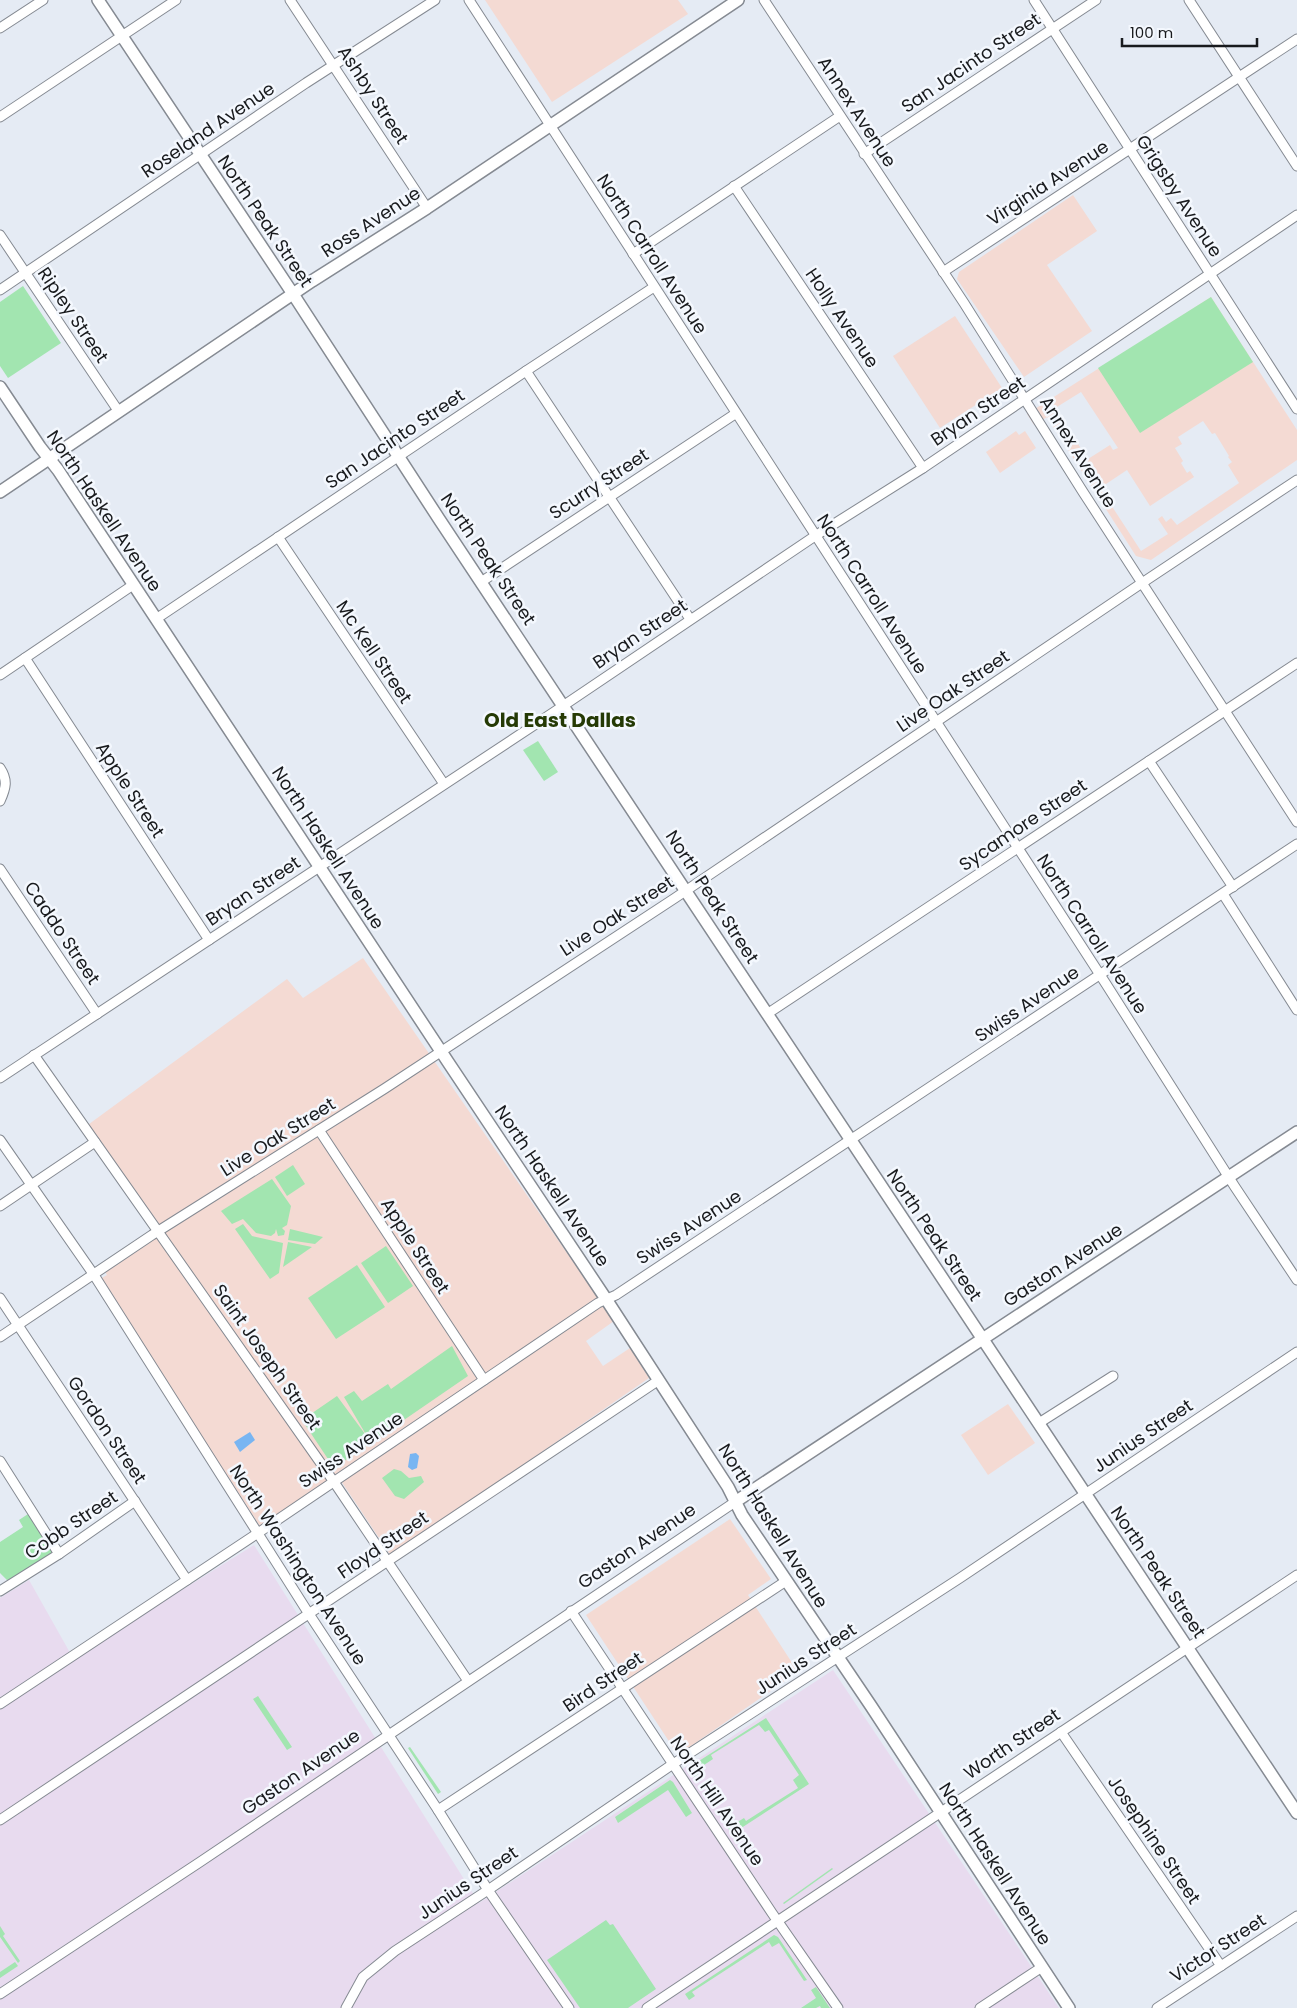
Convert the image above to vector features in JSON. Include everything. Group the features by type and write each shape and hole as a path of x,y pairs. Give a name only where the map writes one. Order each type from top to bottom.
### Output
{"main road":[{"name":"North Peak Street","path":"98,0 563,706 1297,1813"},
{"name":"Ross Avenue","path":"0,492 293,294 427,208 738,0"},
{"name":"North Haskell Avenue","path":"0,387 58,470 606,1299 728,1488 742,1515 837,1659 871,1706 1069,2008"},
{"name":"Gaston Avenue","path":"735,1502 1297,1132"}],"street":[{"path":"0,28 44,0"},
{"path":"0,118 176,0"},
{"name":"Ashby Street","path":"290,0 427,208"},
{"name":"Roseland Avenue","path":"0,290 334,65 435,0"},
{"name":"North Carroll Avenue","path":"468,0 1100,975 1228,1177 1297,1280"},
{"name":"Annex Avenue","path":"764,0 943,272 1297,822"},
{"name":"Grigsby Avenue","path":"1034,0 1297,409"},
{"name":"San Jacinto Street","path":"864,154 1096,0"},
{"path":"1189,0 1297,166"},
{"name":"Virginia Avenue","path":"943,272 1297,38"},
{"path":"633,254 840,116"},
{"name":"Holly Avenue","path":"734,186 923,468"},
{"name":"Bryan Street","path":"0,1078 563,706 815,536 923,468 1297,215"},
{"name":"Ripley Street","path":"0,235 119,412"},
{"name":"San Jacinto Street","path":"156,619 654,287"},
{"path":"526,371 690,619"},
{"name":"Scurry Street","path":"481,582 736,414"},
{"name":"Live Oak Street","path":"0,1337 159,1231 319,1130 686,890 1142,582 1297,480"},
{"name":"Mc Kell Street","path":"278,537 444,784"},
{"path":"0,675 133,585"},
{"name":"Apple Street","path":"25,658 209,940"},
{"name":"Sycamore Street","path":"768,1014 1297,663"},
{"path":"1150,761 1233,887"},
{"path":"0,768 5,775 7,784 0,801"},
{"name":"Swiss Avenue","path":"0,1704 606,1299 616,1295 1297,844"},
{"name":"Caddo Street","path":"0,869 97,1014"},
{"path":"1223,894 1297,1010"},
{"name":"Saint Joseph Street","path":"34,1055 334,1482 468,1681"},
{"name":"Apple Street","path":"319,1130 484,1380"},
{"name":"North Washington Avenue","path":"0,1140 94,1275 309,1614 438,1810 488,1890 569,2008"},
{"path":"0,1206 95,1142"},
{"name":"Gordon Street","path":"0,1298 188,1580"},
{"name":"Junius Street","path":"346,2008 356,1987 375,1966 394,1951 488,1890 673,1764 837,1659 1086,1494 1297,1352"},
{"path":"1038,1423 1113,1376"},
{"name":"Floyd Street","path":"0,1820 659,1380"},
{"path":"0,1461 59,1554"},
{"name":"Cobb Street","path":"0,1591 59,1554 135,1500"},
{"name":"Gaston Avenue","path":"0,1994 735,1502"},
{"name":"Worth Street","path":"647,2008 1297,1575"},
{"name":"Bird Street","path":"438,1810 786,1582"},
{"name":"North Hill Avenue","path":"571,1611 777,1920 838,2008"},
{"name":"Josephine Street","path":"1061,1732 1221,1966"},
{"name":"Victor Street","path":"1157,2008 1297,1916"},
{"path":"980,2008 1042,1967"}],"shaded area":[{"path":"485,0 678,0 688,14 552,102"},
{"path":"1073,195 1097,231 1047,265 1092,331 1024,377 957,279 959,272"},
{"path":"1211,297 1297,430 1297,460 1151,560 1136,556 1047,417 1034,425 1027,414","holes":["1081,392 1118,448 1113,450 1110,445 1088,459 1052,410","1203,421 1212,434 1215,433 1229,456 1232,462 1228,465 1239,483 1177,525 1171,518 1166,522 1162,516 1158,519 1168,534 1141,551 1100,488 1127,470 1150,506 1194,477 1190,471 1187,473 1181,463 1183,461 1175,448 1182,444 1178,437"]},
{"path":"955,316 1002,388 940,428 893,356"},
{"path":"1016,431 1019,435 1025,431 1036,448 1000,473 986,452"},
{"path":"363,958 614,1321 586,1341 603,1366 630,1348 649,1378 391,1556 337,1475 261,1528 100,1279 107,1275 103,1269 159,1231 85,1127 287,979 303,998"},
{"path":"1008,1404 1035,1443 988,1475 961,1435"},
{"path":"730,1519 771,1579 748,1595 798,1672 678,1755 586,1615"},
{"path":"254,1545 479,1903 833,1670 1059,2008 0,2008 0,1598 29,1580 73,1658"}],"green space":[{"path":"23,286 61,343 8,378 0,366 0,302"},
{"path":"1211,297 1253,362 1140,433 1098,368"},
{"path":"538,741 558,772 544,781 523,750"},
{"path":"293,1165 305,1184 287,1196 275,1177"},
{"path":"272,1179 291,1206 287,1225 282,1228 285,1231 284,1235 278,1236 276,1229 275,1233 271,1236 256,1233 243,1219 232,1224 221,1211"},
{"path":"243,1224 252,1236 283,1243 279,1273 270,1279 235,1229"},
{"path":"290,1229 323,1237 315,1244 288,1240"},
{"path":"288,1242 312,1247 283,1267"},
{"path":"386,1246 413,1286 388,1303 361,1263"},
{"path":"357,1265 385,1307 336,1339 308,1298"},
{"path":"452,1346 468,1376 334,1468 302,1420 337,1396 368,1438 344,1397 354,1391 362,1401 388,1384 391,1389"},
{"path":"394,1469 401,1471 409,1478 421,1476 424,1482 404,1499 395,1496 382,1478"},
{"path":"28,1514 54,1552 12,1579 7,1580 0,1573 0,1542 23,1527 19,1520"},
{"path":"258,1696 292,1747 287,1750 253,1699"},
{"path":"766,1718 809,1784 732,1834 728,1828 744,1818 746,1821 798,1788 793,1780 799,1775 769,1730 765,1732 759,1725 711,1755 713,1759 698,1769 700,1773 694,1777 688,1768"},
{"path":"356,1733 357,1735 360,1734 360,1736 354,1738 316,1765 313,1761"},
{"path":"410,1747 441,1792 438,1794 408,1748"},
{"path":"670,1780 692,1813 686,1817 668,1790 618,1823 615,1817"},
{"path":"832,1868 833,1869 783,1903"},
{"path":"606,1920 610,1925 613,1924 656,1989 628,2008 580,2008 547,1960"},
{"path":"0,1926 5,1934 3,1936 20,1961 18,1963 0,1937"},
{"path":"774,1935 778,1937 807,1980 804,1981 779,1943 772,1947 769,1942 692,1992 695,1996 689,2000 685,1994"},
{"path":"15,1962 18,1966 0,1978 0,1972"},
{"path":"816,1987 830,2008 821,2008 820,2006 816,2008 801,2008 816,1998 811,1990"}],"water":[{"path":"250,1432 255,1440 240,1452 234,1442"},
{"path":"416,1453 419,1456 417,1468 412,1470 408,1467 410,1454"}],"district":[{"name":"Old East Dallas","path":"560,720"}]}
